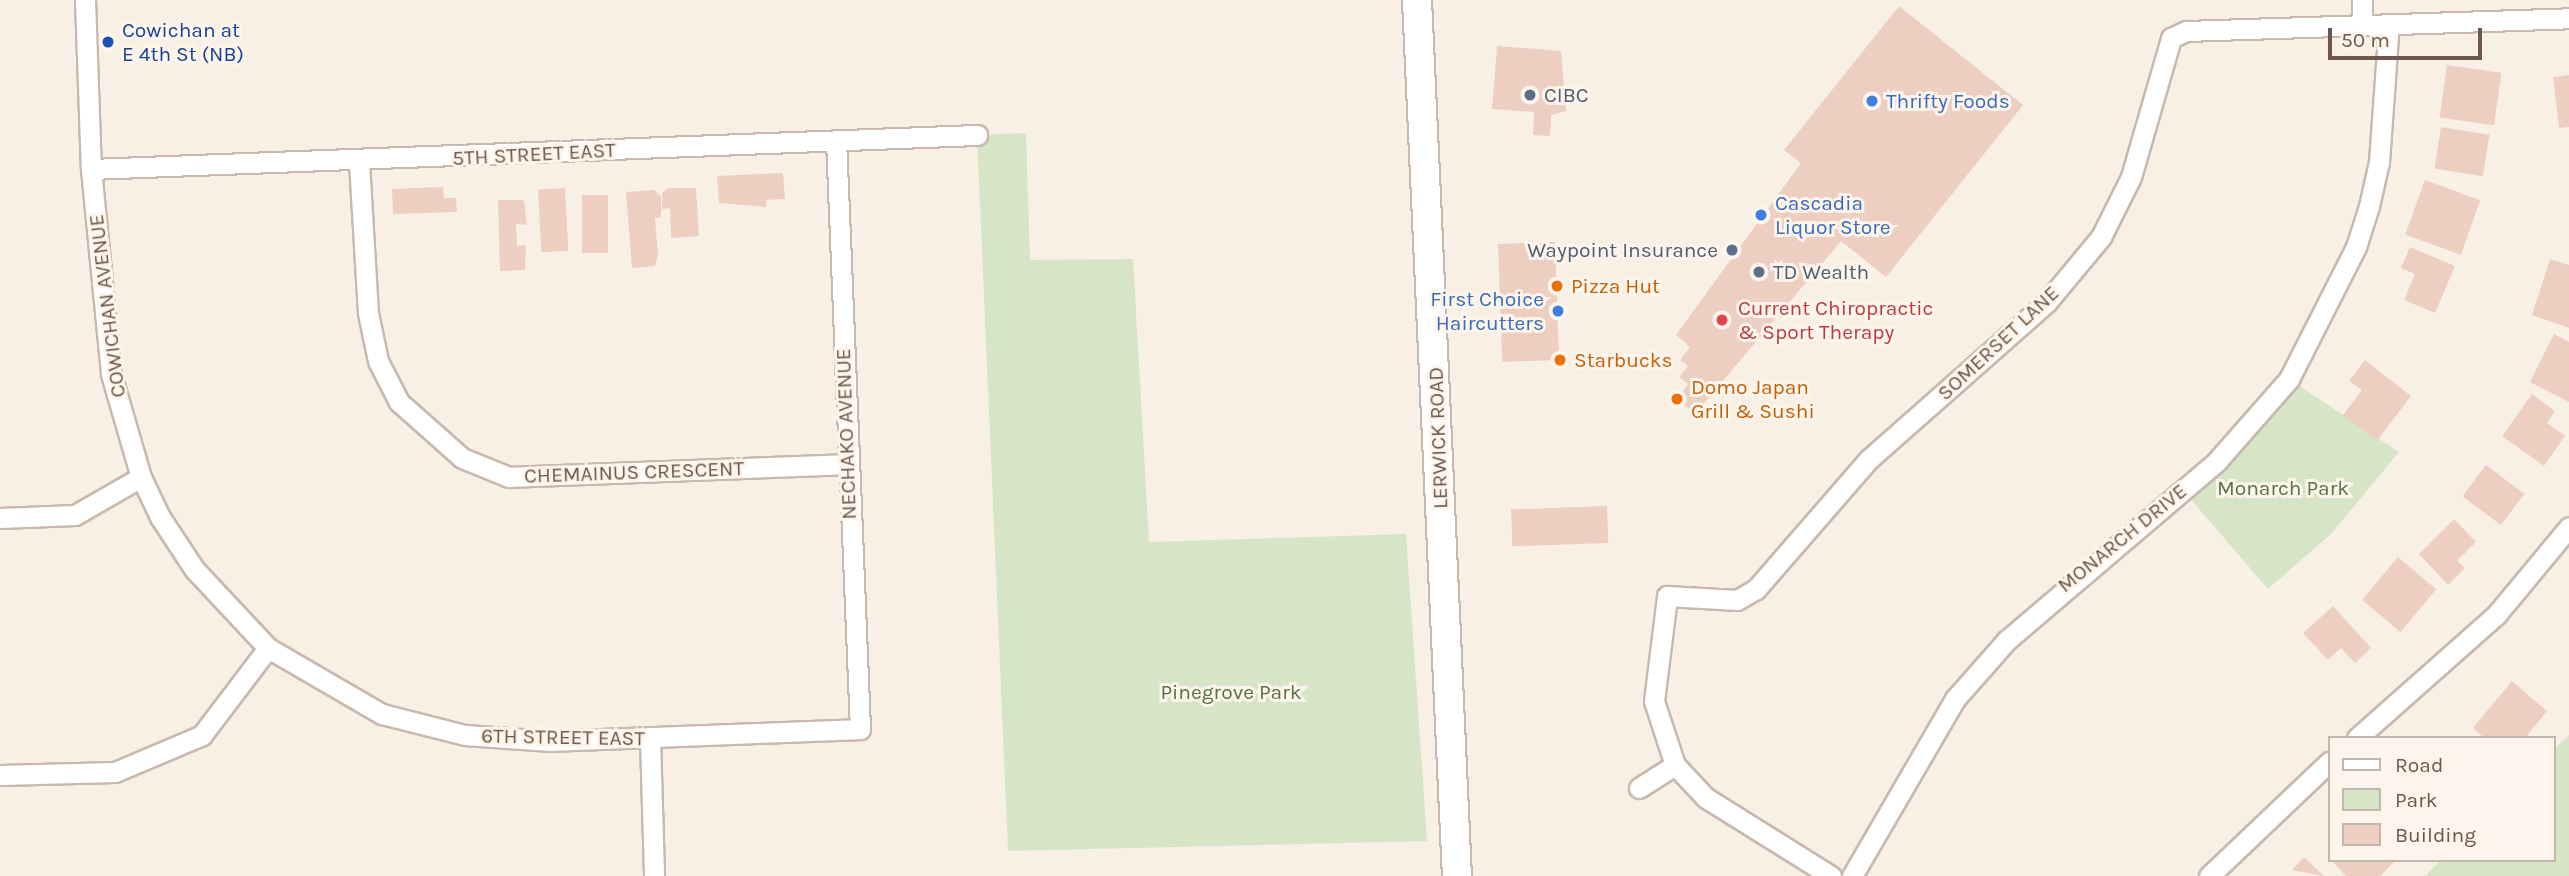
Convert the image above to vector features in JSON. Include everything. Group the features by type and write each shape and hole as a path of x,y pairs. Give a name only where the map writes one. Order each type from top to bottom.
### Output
{"main road":[{"name":"LERWICK ROAD","path":"1417,0 1457,876"}],"street":[{"name":"COWICHAN AVENUE","path":"85,0 91,169 111,374 141,477 195,570 268,648"},
{"path":"2362,0 2362,25 2569,18"},
{"name":"MONARCH DRIVE","path":"1852,876 1955,699 2007,640 2217,460 2289,379 2356,247 2369,206 2379,162 2389,24"},
{"name":"SOMERSET LANE","path":"1675,765 1654,701 1667,596 1737,600 1756,589 1868,459 2047,302 2101,237 2145,138 2171,38 2186,31 2362,25"},
{"name":"5TH STREET EAST","path":"91,169 359,162 836,139 977,135"},
{"name":"NECHAKO AVENUE","path":"836,139 847,464 860,729"},
{"name":"CHEMAINUS CRESCENT","path":"359,162 368,313 378,361 399,401 462,458 509,477 847,464"},
{"path":"0,518 75,515 141,477"},
{"path":"2359,736 2496,615 2569,527"},
{"path":"0,775 115,772 202,735 268,648"},
{"name":"6TH STREET EAST","path":"268,648 382,715 464,735 650,738 860,729"},
{"path":"650,738 654,876"},
{"path":"2209,876 2328,763"},
{"path":"1639,788 1675,765 1706,798 1831,876"}],"green space":[{"name":"Pinegrove Park","path":"1026,133 1030,260 1133,259 1149,542 1406,534 1427,841 1008,851 977,135"},
{"name":"Monarch Park","path":"2289,379 2399,452 2331,534 2268,589 2182,489"},
{"path":"2569,735 2569,876 2425,876 2439,862 2555,862 2555,748"}],"building":[{"path":"1899,6 2023,105 1886,277 1841,241 1695,414 1677,399 1688,384 1679,377 1688,366 1680,360 1690,347 1676,335 1801,163 1784,150"},
{"name":"CIBC","path":"1497,46 1561,51 1566,111 1551,115 1550,136 1533,135 1534,112 1492,109"},
{"path":"2447,65 2501,73 2494,125 2440,117"},
{"path":"2569,75 2569,127 2559,128 2553,77"},
{"path":"2441,127 2489,135 2483,176 2434,168"},
{"path":"783,173 785,199 766,200 766,207 719,203 717,176"},
{"path":"2425,180 2480,200 2461,255 2405,235"},
{"path":"443,187 444,198 456,198 457,212 393,214 392,189"},
{"path":"565,188 568,251 541,252 538,189"},
{"path":"669,188 696,188 699,236 671,238 670,208 662,209 662,193"},
{"path":"654,190 661,196 661,217 655,218 658,255 655,266 632,268 626,192"},
{"path":"582,195 608,195 608,253 582,253"},
{"path":"498,200 524,200 527,225 516,224 517,246 526,245 525,270 500,271"},
{"path":"1555,242 1559,360 1502,362 1498,244"},
{"path":"2410,247 2455,266 2435,313 2404,300 2415,274 2401,268"},
{"path":"2550,259 2569,265 2569,328 2532,315"},
{"path":"2554,334 2569,342 2569,402 2530,382"},
{"path":"2365,360 2411,396 2377,441 2343,415 2362,390 2349,381"},
{"path":"2532,394 2555,411 2547,423 2565,436 2544,466 2502,436"},
{"path":"2486,465 2524,494 2501,525 2463,496"},
{"path":"1607,506 1608,543 1512,546 1511,509"},
{"path":"2454,519 2476,542 2457,561 2465,568 2448,585 2419,554"},
{"path":"2398,557 2436,589 2400,632 2362,600"},
{"path":"2333,606 2371,648 2355,663 2341,648 2328,660 2303,633"},
{"path":"2512,681 2547,711 2527,736 2482,736 2473,728"},
{"path":"2304,857 2324,876 2292,870"},
{"path":"2333,862 2394,862 2380,876 2346,876"}],"place":[{"name":"Cowichan at E 4th St (NB)","path":"108,42"},
{"name":"CIBC","path":"1530,95"},
{"name":"Thrifty Foods","path":"1872,101"},
{"name":"Cascadia Liquor Store","path":"1761,215"},
{"name":"Waypoint Insurance","path":"1732,250"},
{"name":"TD Wealth","path":"1759,272"},
{"name":"Pizza Hut","path":"1557,286"},
{"name":"First Choice Haircutters","path":"1558,311"},
{"name":"Current Chiropractic & Sport Therapy","path":"1722,320"},
{"name":"Starbucks","path":"1560,360"},
{"name":"Domo Japan Grill & Sushi","path":"1677,399"}]}
